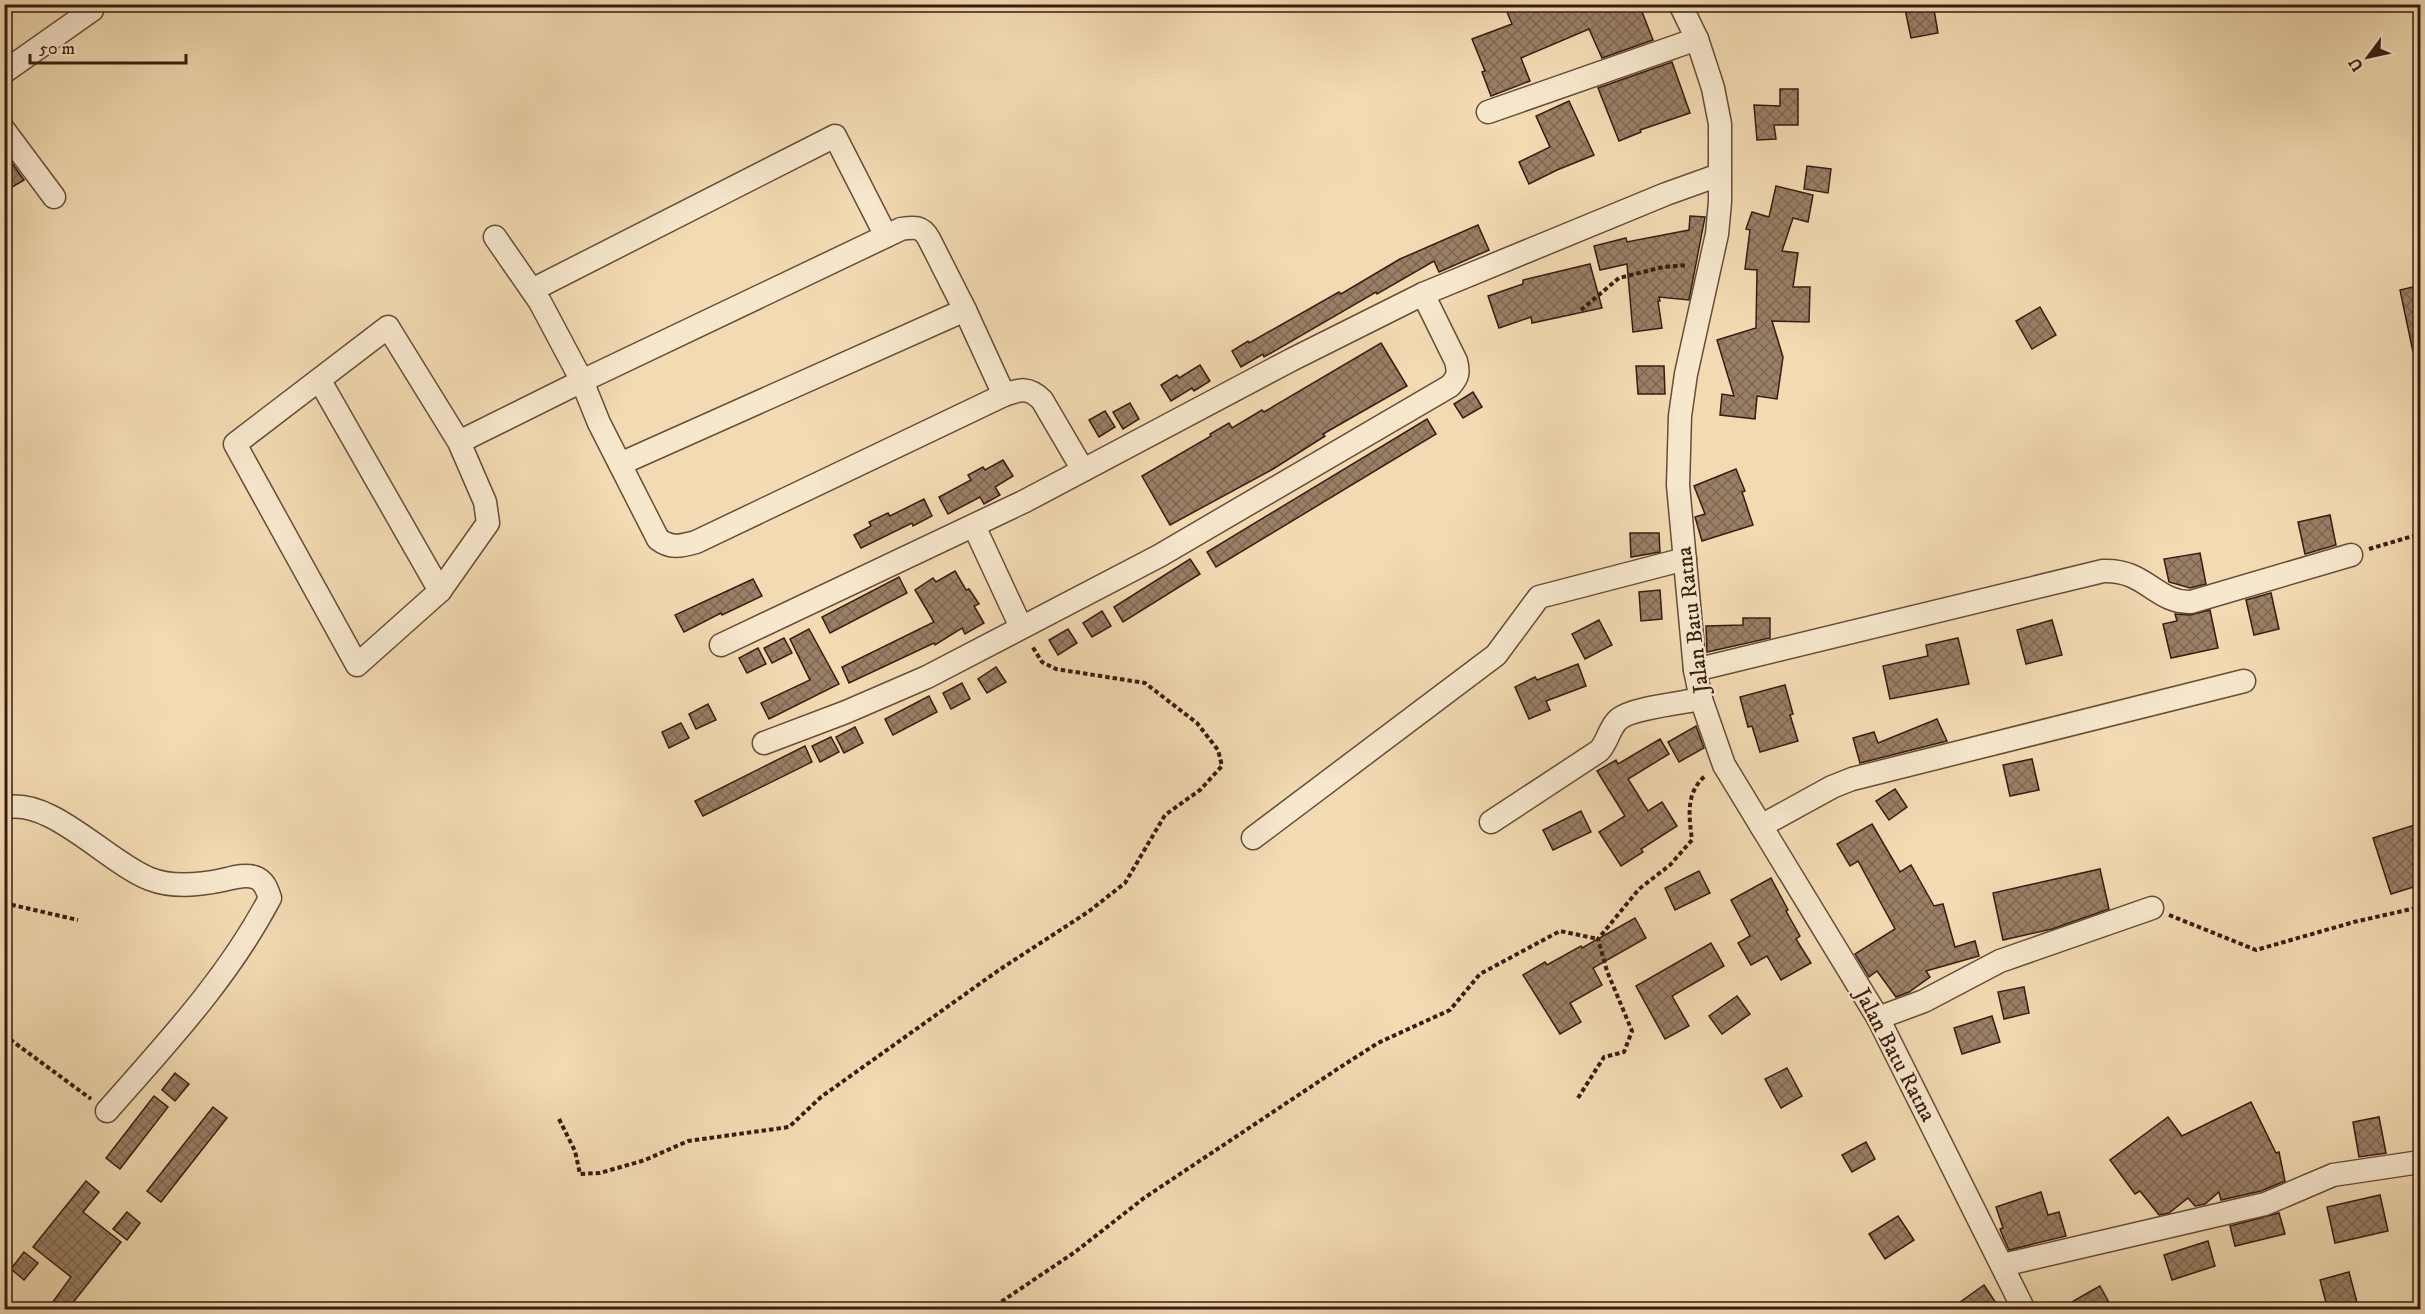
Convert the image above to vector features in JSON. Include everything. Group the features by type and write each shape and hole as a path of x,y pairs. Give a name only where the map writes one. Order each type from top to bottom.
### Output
{"street":[{"name":"Jalan Batu Ratna","path":"1680,4 1697,39 1713,88 1720,124 1717,234 1686,374 1680,416 1678,485 1695,670 1701,699 1724,765 1878,1018 2024,1310"},
{"path":"4,72 92,10"},
{"path":"1488,112 1697,39"},
{"path":"4,130 54,197"},
{"path":"532,290 835,136 886,236"},
{"path":"721,645 974,526 1291,360 1423,294 1666,194 1719,175"},
{"path":"459,442 886,236 901,229 916,227 925,231 966,310 1004,395"},
{"path":"495,237 532,290 582,381 599,423 658,539 667,546 696,542 1023,388 1034,393 1049,411 1083,470"},
{"path":"764,743 846,712 927,677 1159,556 1450,386 1457,378 1459,371 1423,294"},
{"path":"620,464 966,310"},
{"path":"388,327 459,442 485,502 488,523 440,591 357,665 236,444 321,381 388,327"},
{"path":"321,381 440,591"},
{"path":"974,526 1021,627"},
{"path":"1695,670 2103,571 2129,573 2172,600 2190,602 2351,555"},
{"path":"1253,838 1496,655 1539,597 1685,559"},
{"path":"1761,826 1832,787 1852,779 2244,681"},
{"path":"1491,822 1599,752 1608,741 1619,719 1633,713 1701,699"},
{"path":"4,807 11,806 37,811 66,824 126,868 152,880 192,885 244,876 256,877 266,886 270,898 201,1003 107,1111"},
{"path":"1878,1018 1924,1001 2000,961 2152,908"},
{"path":"2003,1265 2265,1204 2332,1175 2421,1162"}],"path":[{"path":"1581,310 1619,278 1663,267 1710,264"},
{"path":"2351,555 2421,534"},
{"path":"559,1119 575,1151 580,1174 600,1173 645,1160 688,1142 789,1127 821,1097 999,970 1088,912 1125,883 1165,815 1200,790 1222,766 1218,750 1197,723 1144,683 1056,669 1042,662 1021,627"},
{"path":"1598,939 1639,889 1670,865 1692,840 1688,806 1699,780 1712,768 1724,765"},
{"path":"4,903 78,920"},
{"path":"2152,908 2256,950 2354,922 2421,907"},
{"path":"989,1310 1075,1252 1144,1198 1339,1068 1378,1043 1450,1010 1480,974 1560,931 1598,939"},
{"path":"1578,1098 1604,1058 1624,1052 1632,1031 1607,971 1598,939"},
{"path":"4,1035 107,1111"}],"building":[{"path":"1527,4 1565,4 1568,11 1584,4 1639,4 1653,40 1602,58 1589,29 1521,58 1530,81 1491,96 1482,72 1485,71 1472,39 1512,24 1507,12"},
{"path":"1904,4 1933,4 1938,33 1911,38"},
{"path":"1672,62 1690,113 1640,130 1641,132 1619,141 1598,88"},
{"path":"1780,89 1798,89 1798,125 1774,125 1776,139 1757,140 1754,105 1780,106"},
{"path":"1569,101 1594,155 1529,184 1519,162 1550,147 1536,116"},
{"path":"9,159 24,180 4,192 4,162"},
{"path":"1807,166 1831,169 1828,193 1804,189"},
{"path":"1776,186 1813,195 1808,222 1793,218 1782,251 1798,253 1793,287 1810,287 1809,322 1772,321 1783,357 1777,399 1757,396 1755,419 1720,415 1722,394 1734,396 1717,340 1756,328 1757,270 1745,269 1750,230 1746,229 1752,212 1769,217"},
{"path":"1690,216 1705,217 1689,300 1659,297 1662,328 1633,332 1627,264 1600,270 1594,246 1626,238 1627,242 1689,230"},
{"path":"1478,225 1489,250 1439,272 1434,261 1264,357 1263,354 1241,367 1232,351 1339,292 1341,294 1400,259"},
{"path":"1590,264 1602,308 1532,323 1531,317 1499,328 1488,296 1523,284 1523,280"},
{"path":"2421,285 2421,351 2413,352 2400,290"},
{"path":"2040,307 2056,335 2032,349 2016,321"},
{"path":"1381,343 1407,386 1323,434 1325,436 1273,469 1170,525 1142,476 1229,423 1232,428 1262,410 1264,412"},
{"path":"1200,365 1210,381 1194,391 1192,388 1171,401 1161,385 1177,375 1179,378"},
{"path":"1636,366 1664,366 1665,394 1638,394"},
{"path":"1473,392 1482,407 1463,418 1454,404"},
{"path":"1130,403 1139,419 1123,429 1113,412"},
{"path":"1105,411 1115,427 1099,437 1089,420"},
{"path":"1427,419 1436,434 1216,567 1207,552"},
{"path":"1003,460 1013,476 995,487 1000,495 984,504 980,497 948,514 939,497 971,480 968,475 983,467 985,470"},
{"path":"1736,469 1745,491 1742,492 1753,525 1702,541 1695,517 1705,514 1694,486"},
{"path":"924,499 932,516 913,526 912,523 861,548 854,535 871,526 869,522 888,513 890,516"},
{"path":"2330,515 2336,545 2305,554 2298,522"},
{"path":"1630,533 1659,533 1660,552 1631,557"},
{"path":"2200,553 2206,584 2190,588 2169,582 2164,559"},
{"path":"1190,559 1200,574 1123,622 1114,607"},
{"path":"955,571 966,590 969,589 979,604 974,606 984,623 965,634 962,628 935,645 934,643 849,683 842,667 934,622 915,590 933,578 936,582"},
{"path":"899,577 907,593 830,633 822,617"},
{"path":"753,579 762,596 684,632 675,615"},
{"path":"1660,590 1662,619 1641,621 1639,592"},
{"path":"2271,593 2279,629 2254,635 2246,600"},
{"path":"2210,610 2218,648 2171,658 2163,624 2177,621 2175,614 2190,615"},
{"path":"1102,611 1111,626 1092,637 1083,623"},
{"path":"1743,618 1770,618 1770,638 1707,652 1706,626 1743,625"},
{"path":"1599,620 1612,645 1585,659 1572,634"},
{"path":"2052,620 2062,655 2026,664 2017,630"},
{"path":"809,629 839,684 769,719 761,703 810,680 790,639"},
{"path":"1068,629 1077,643 1058,655 1049,640"},
{"path":"784,638 792,653 772,663 764,648"},
{"path":"1958,638 1969,684 1890,699 1883,666 1928,656 1926,645"},
{"path":"758,648 766,664 747,673 739,658"},
{"path":"1578,664 1586,686 1546,701 1550,710 1529,719 1515,687 1535,677 1537,680"},
{"path":"996,667 1006,682 987,693 978,679"},
{"path":"962,683 970,699 951,709 943,693"},
{"path":"1785,685 1793,714 1790,715 1798,741 1760,752 1752,726 1748,727 1740,697"},
{"path":"929,696 937,712 893,735 885,719"},
{"path":"708,704 716,720 696,729 689,714"},
{"path":"1937,719 1947,741 1860,763 1853,738 1874,732 1878,743"},
{"path":"681,723 689,738 669,748 662,732"},
{"path":"1696,726 1704,748 1679,762 1668,742"},
{"path":"855,727 863,743 844,753 836,737"},
{"path":"831,737 839,752 820,762 812,746"},
{"path":"1660,739 1669,754 1628,779 1648,811 1662,802 1677,826 1641,849 1643,852 1621,866 1599,832 1625,816 1597,771 1616,760 1618,764"},
{"path":"805,746 812,762 703,816 695,801"},
{"path":"2032,759 2039,790 2010,796 2003,765"},
{"path":"1895,789 1907,807 1889,820 1876,801"},
{"path":"1581,811 1591,832 1553,850 1543,830"},
{"path":"2421,823 2421,862 2413,864 2420,885 2391,894 2373,838"},
{"path":"1872,824 1900,872 1911,865 1934,906 1943,904 1955,947 1975,941 1979,956 1926,971 1930,977 1909,992 1896,997 1877,971 1869,977 1855,954 1895,929 1858,861 1850,866 1837,844"},
{"path":"2100,869 2109,909 2052,929 2003,940 1993,893"},
{"path":"1699,871 1710,893 1675,910 1665,888"},
{"path":"1771,878 1800,936 1796,939 1811,963 1781,980 1767,956 1751,965 1738,943 1750,936 1731,900"},
{"path":"1635,918 1646,938 1593,968 1602,985 1570,1003 1581,1022 1560,1034 1523,975 1545,962 1547,965 1581,946 1582,948"},
{"path":"1711,943 1724,966 1672,996 1689,1026 1665,1039 1636,986"},
{"path":"2024,987 2029,1013 2004,1019 1998,992"},
{"path":"1737,996 1750,1014 1722,1034 1709,1016"},
{"path":"1992,1016 2000,1042 1962,1054 1954,1028"},
{"path":"1787,1068 1802,1096 1781,1108 1765,1079"},
{"path":"175,1073 189,1084 175,1101 162,1090"},
{"path":"154,1096 168,1107 120,1169 106,1158"},
{"path":"2251,1102 2276,1153 2279,1152 2285,1181 2261,1191 2221,1200 2219,1192 2205,1204 2195,1206 2188,1198 2169,1213 2159,1215 2140,1191 2135,1194 2110,1160 2168,1117 2182,1136"},
{"path":"213,1107 227,1118 161,1202 147,1191"},
{"path":"2379,1117 2386,1153 2359,1157 2353,1122"},
{"path":"1866,1142 1875,1159 1852,1172 1842,1155"},
{"path":"86,1181 99,1192 83,1212 121,1242 67,1310 47,1310 71,1277 33,1247"},
{"path":"2041,1192 2048,1215 2059,1212 2066,1236 2009,1250 2000,1229 2003,1228 1996,1207"},
{"path":"2380,1195 2388,1231 2335,1243 2327,1207"},
{"path":"127,1212 140,1223 127,1240 113,1229"},
{"path":"2279,1213 2285,1234 2235,1246 2230,1226"},
{"path":"1898,1216 1914,1240 1885,1259 1869,1234"},
{"path":"2208,1241 2215,1266 2172,1280 2164,1255"},
{"path":"24,1252 38,1263 24,1280 11,1269"},
{"path":"2349,1272 2359,1310 2328,1310 2320,1280"},
{"path":"1984,1285 1996,1303 1987,1310 1949,1310"},
{"path":"2100,1286 2113,1310 2058,1310 2091,1291"}]}
